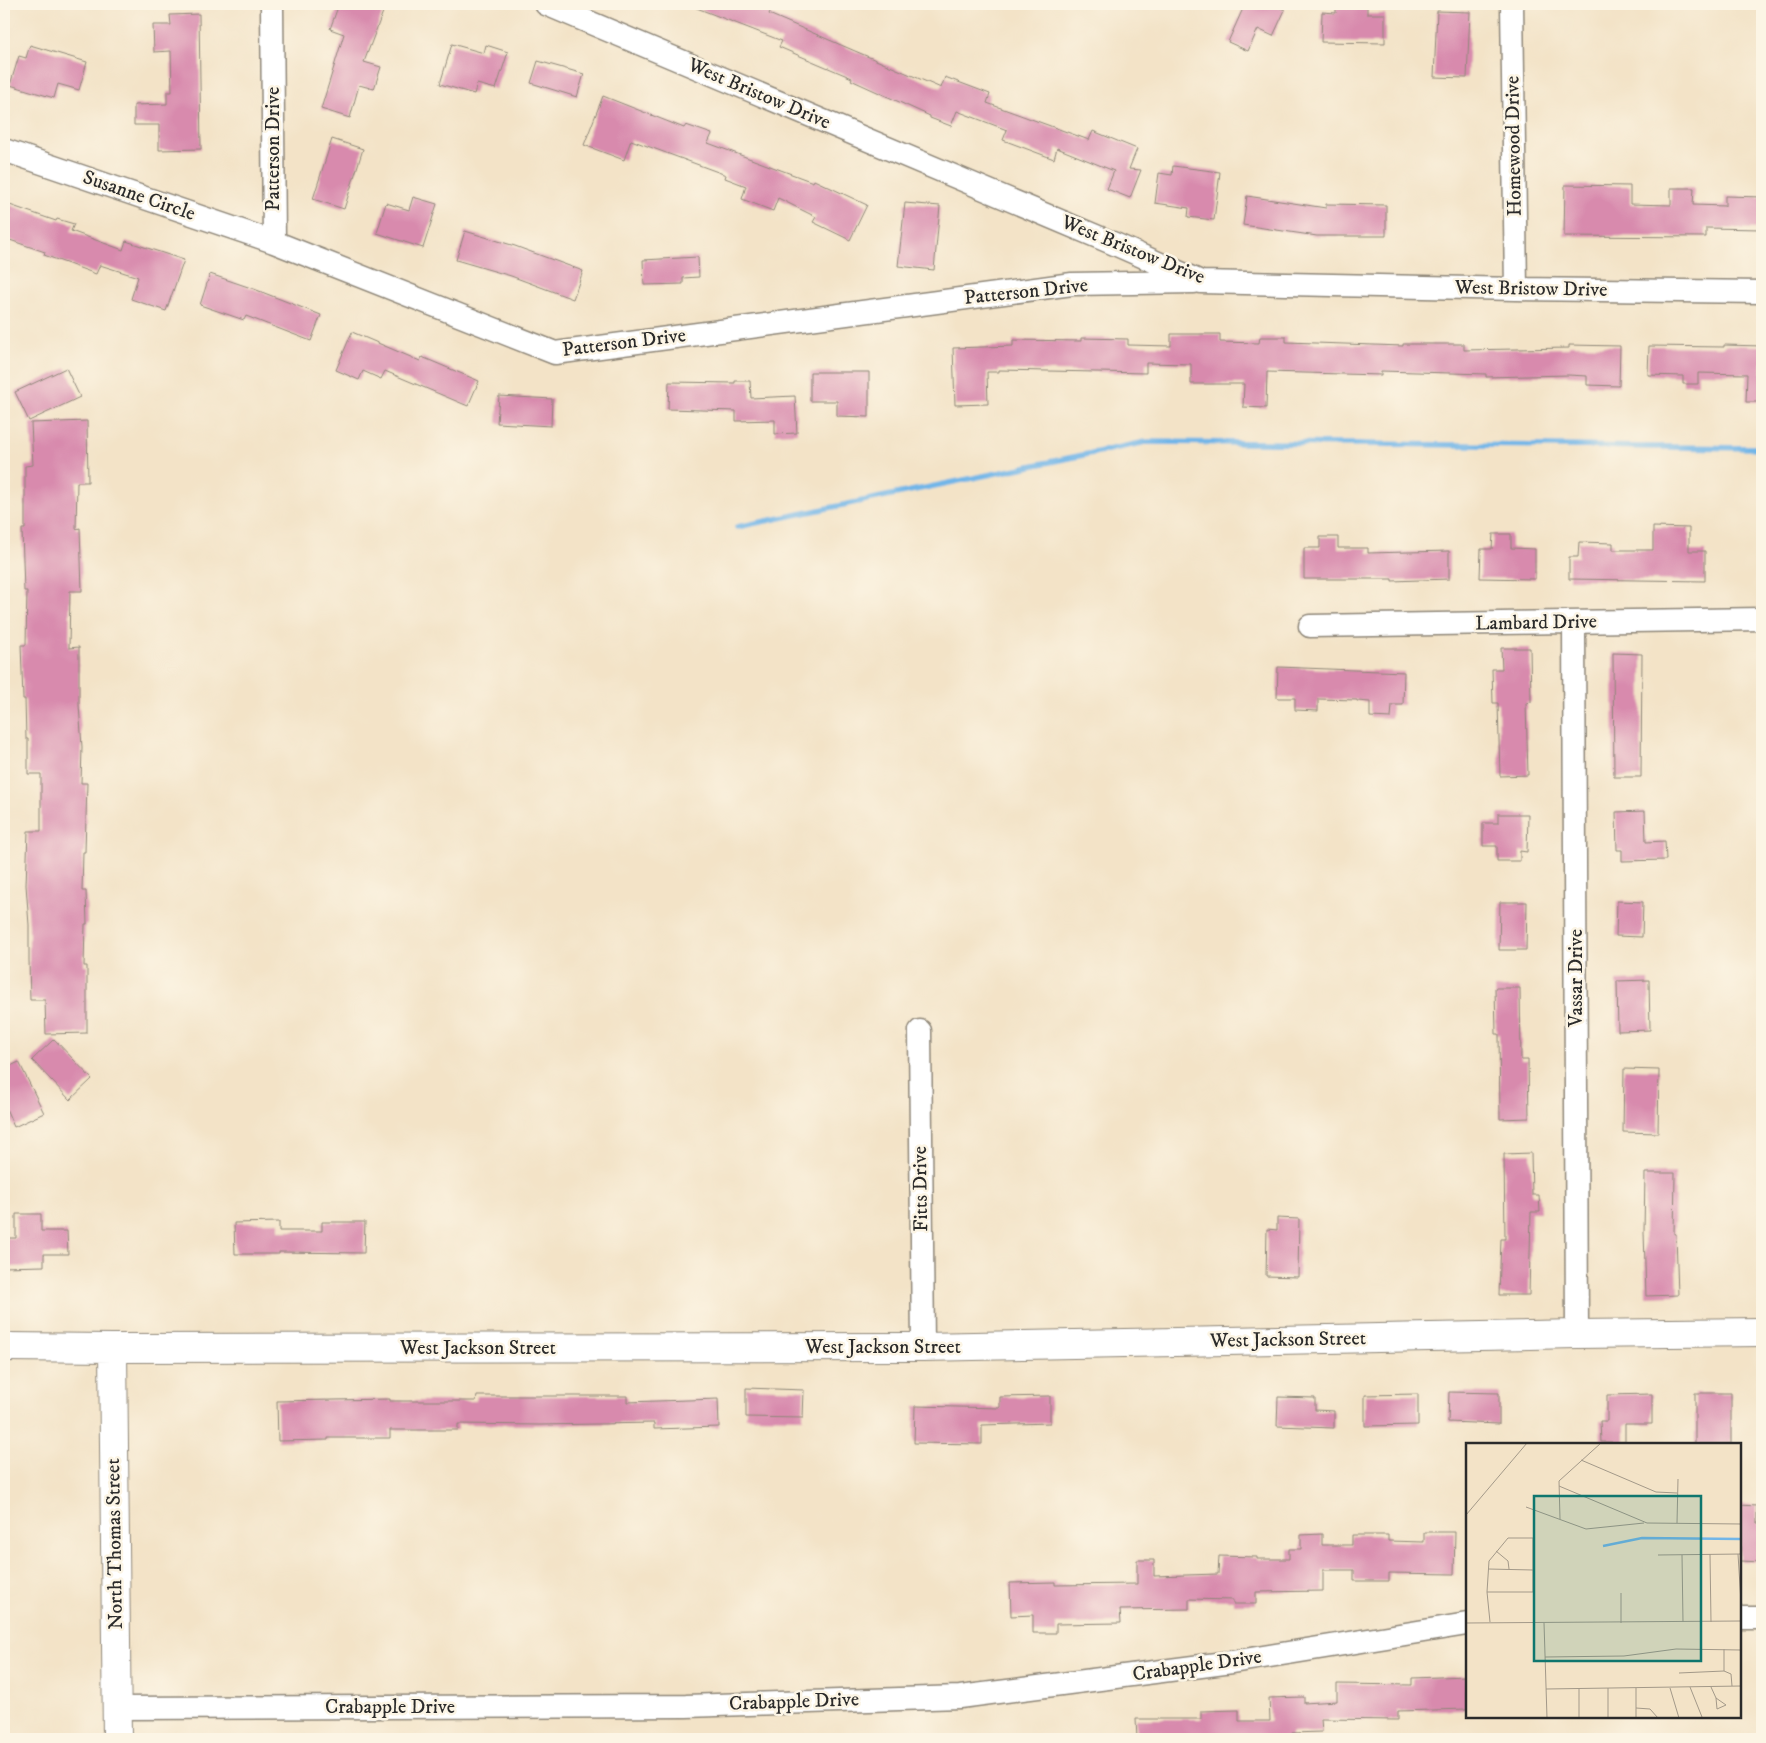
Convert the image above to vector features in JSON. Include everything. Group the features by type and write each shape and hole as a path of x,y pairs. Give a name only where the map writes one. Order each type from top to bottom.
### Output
{"street":[{"name":"Patterson Drive","path":"272,4 274,242 554,352 1072,284 1201,282"},
{"name":"West Bristow Drive","path":"546,4 1090,233 1201,282 1762,292"},
{"name":"Homewood Drive","path":"1512,4 1516,289"},
{"name":"Susanne Circle","path":"4,150 274,242"},
{"name":"Lambard Drive","path":"1310,626 1762,619"},
{"name":"Vassar Drive","path":"1574,623 1577,1334"},
{"name":"Fitts Drive","path":"920,1031 923,1347"},
{"name":"West Jackson Street","path":"4,1347 923,1347 1762,1332"},
{"name":"North Thomas Street","path":"113,1348 116,1708 118,1739"},
{"path":"1741,1618 1762,1618"},
{"name":"Crabapple Drive","path":"116,1708 686,1706 960,1697 1232,1662 1466,1624"}],"building":[{"path":"339,4 386,4 364,62 381,67 374,89 359,85 350,118 321,109 344,34 330,29"},
{"path":"689,4 754,4 771,10 769,14 941,88 945,77 990,94 987,103 1089,140 1093,131 1137,149 1129,169 1141,170 1130,198 1107,189 1114,171 1057,148 1054,159 1003,140 1007,130 957,111 951,126 930,118 930,116 851,80 852,78 779,47 782,41"},
{"path":"1245,4 1272,4 1285,10 1273,36 1258,29 1248,51 1228,42"},
{"path":"1336,6 1367,6 1367,14 1385,14 1385,43 1321,42 1322,12 1336,13"},
{"path":"1437,11 1470,12 1467,78 1434,77"},
{"path":"199,14 201,149 159,150 159,125 134,125 134,105 167,104 167,92 172,92 171,51 154,52 153,25 171,25 170,15"},
{"path":"452,44 484,53 486,45 508,52 496,89 477,84 474,94 440,84"},
{"path":"30,45 87,62 79,90 58,84 54,98 10,85 19,56 26,58"},
{"path":"538,61 584,74 577,97 531,83"},
{"path":"603,96 684,128 686,125 712,134 708,143 813,182 814,180 867,205 850,240 813,222 816,217 778,198 773,211 742,199 746,186 725,178 726,175 631,140 624,160 584,145"},
{"path":"332,139 363,149 344,209 313,199"},
{"path":"1173,166 1220,172 1214,220 1188,217 1189,208 1155,203 1159,173 1172,175"},
{"path":"1565,185 1630,186 1630,204 1671,205 1671,188 1694,188 1693,205 1725,206 1725,196 1762,197 1762,229 1706,228 1706,237 1564,236"},
{"path":"1247,196 1326,208 1326,204 1386,205 1386,236 1317,236 1243,225"},
{"path":"413,197 437,204 423,248 377,233 386,203 409,210"},
{"path":"4,203 56,221 57,219 74,224 71,231 123,250 126,241 184,260 166,311 131,299 138,277 100,265 96,274 44,255 45,252 4,238"},
{"path":"905,203 940,206 934,270 898,266"},
{"path":"465,231 515,246 583,271 573,299 511,276 456,260"},
{"path":"698,257 699,277 683,278 683,284 644,285 643,260"},
{"path":"210,274 321,315 311,341 246,316 244,320 200,305"},
{"path":"352,332 420,361 422,357 479,381 468,406 385,371 381,379 363,371 359,380 336,370"},
{"path":"1171,334 1220,334 1220,342 1259,343 1260,337 1286,337 1286,342 1403,346 1403,344 1464,344 1464,350 1569,348 1569,345 1620,346 1619,386 1587,385 1587,376 1568,375 1486,377 1486,374 1381,371 1381,375 1267,372 1266,408 1243,407 1244,384 1191,384 1191,364 1146,363 1146,373 999,370 999,372 987,372 988,404 955,405 953,348 1013,346 1013,340 1081,341 1081,338 1128,339 1128,345 1171,346"},
{"path":"1724,345 1762,346 1762,402 1746,402 1747,374 1698,373 1698,384 1683,384 1683,376 1648,375 1649,346 1724,347"},
{"path":"66,368 80,397 29,421 15,392"},
{"path":"810,372 869,372 869,417 837,416 837,401 810,401"},
{"path":"735,381 750,381 751,398 795,396 797,433 775,434 775,420 736,421 736,411 668,409 669,382 735,383"},
{"path":"499,396 552,399 551,426 497,423"},
{"path":"87,421 88,482 77,482 76,529 80,528 82,591 70,591 69,648 79,647 79,705 82,747 81,783 87,783 82,891 86,891 87,924 85,924 84,966 87,966 87,1033 46,1034 45,1000 30,1000 29,925 26,885 28,831 41,831 41,774 28,774 28,739 26,739 25,699 23,699 21,645 26,645 27,591 24,591 22,529 25,529 25,466 33,465 31,423"},
{"path":"1653,527 1689,528 1689,551 1705,551 1705,581 1569,579 1569,557 1578,557 1579,542 1613,543 1613,550 1653,550"},
{"path":"1493,534 1511,534 1511,548 1535,549 1535,579 1480,578 1481,549 1492,549"},
{"path":"1320,537 1338,537 1338,548 1368,548 1368,553 1449,551 1449,579 1392,581 1392,579 1304,579 1304,548 1320,548"},
{"path":"1501,648 1530,648 1531,702 1526,703 1528,775 1500,776 1498,703 1493,703 1492,669 1502,669"},
{"path":"1613,653 1642,654 1641,777 1614,777"},
{"path":"1278,667 1404,672 1403,705 1392,705 1391,718 1370,717 1370,702 1357,700 1318,699 1318,711 1295,710 1295,698 1277,698"},
{"path":"1645,811 1646,842 1665,841 1666,860 1622,861 1622,850 1617,850 1616,812"},
{"path":"1498,814 1528,814 1527,852 1520,851 1520,861 1497,861 1497,846 1483,846 1483,823 1498,823"},
{"path":"1617,901 1643,902 1642,937 1616,936"},
{"path":"1500,902 1527,902 1526,950 1499,950"},
{"path":"1649,980 1650,1030 1618,1031 1617,981"},
{"path":"1495,988 1520,988 1521,1060 1528,1060 1529,1118 1500,1119 1499,1034 1496,1034"},
{"path":"54,1039 92,1079 70,1100 32,1060"},
{"path":"19,1062 44,1113 14,1127 4,1104 4,1069"},
{"path":"1624,1069 1659,1070 1658,1133 1623,1132"},
{"path":"1531,1153 1532,1195 1539,1195 1540,1212 1531,1212 1529,1295 1499,1295 1501,1239 1505,1239 1504,1154"},
{"path":"1645,1173 1675,1173 1674,1234 1676,1234 1678,1295 1646,1296"},
{"path":"16,1214 41,1214 41,1231 67,1231 68,1254 44,1254 44,1266 4,1267 4,1238 16,1238"},
{"path":"1277,1218 1299,1219 1298,1277 1266,1276 1267,1229 1277,1230"},
{"path":"279,1222 279,1231 322,1231 322,1222 365,1222 364,1253 279,1252 279,1254 235,1254 234,1223"},
{"path":"746,1388 804,1390 803,1418 746,1417"},
{"path":"1449,1392 1499,1393 1499,1424 1448,1422"},
{"path":"1695,1393 1731,1393 1731,1443 1695,1443"},
{"path":"1418,1394 1418,1425 1365,1426 1365,1395"},
{"path":"1652,1394 1652,1424 1625,1424 1625,1442 1601,1442 1600,1421 1607,1421 1607,1395"},
{"path":"477,1396 627,1396 627,1402 718,1399 719,1427 654,1429 654,1423 458,1424 458,1430 390,1430 390,1438 328,1438 328,1440 278,1441 277,1401 390,1399 390,1401 476,1401"},
{"path":"1050,1396 1050,1423 982,1425 982,1444 914,1443 915,1406 1000,1408 1000,1397"},
{"path":"1278,1397 1315,1398 1315,1410 1334,1411 1334,1428 1277,1426"},
{"path":"1741,1505 1757,1506 1757,1523 1762,1523 1762,1562 1741,1561"},
{"path":"1424,1532 1455,1532 1454,1574 1389,1573 1389,1581 1354,1581 1354,1570 1323,1570 1323,1591 1256,1592 1256,1604 1233,1604 1233,1600 1189,1599 1189,1609 1120,1610 1121,1623 1056,1624 1056,1633 1033,1633 1033,1615 1011,1616 1010,1583 1055,1582 1055,1585 1137,1584 1137,1560 1154,1560 1154,1576 1218,1574 1219,1556 1289,1559 1289,1549 1301,1549 1301,1535 1322,1534 1322,1545 1352,1545 1352,1535 1388,1535 1388,1541 1424,1542"},
{"path":"1466,1676 1466,1709 1398,1711 1398,1720 1321,1719 1322,1732 1291,1733 1291,1739 1137,1739 1136,1719 1201,1719 1201,1711 1239,1710 1239,1721 1270,1721 1269,1698 1304,1697 1304,1703 1337,1701 1337,1684 1412,1685 1412,1678"}],"waterway":[{"path":"737,527 1146,442 1762,448"}]}
